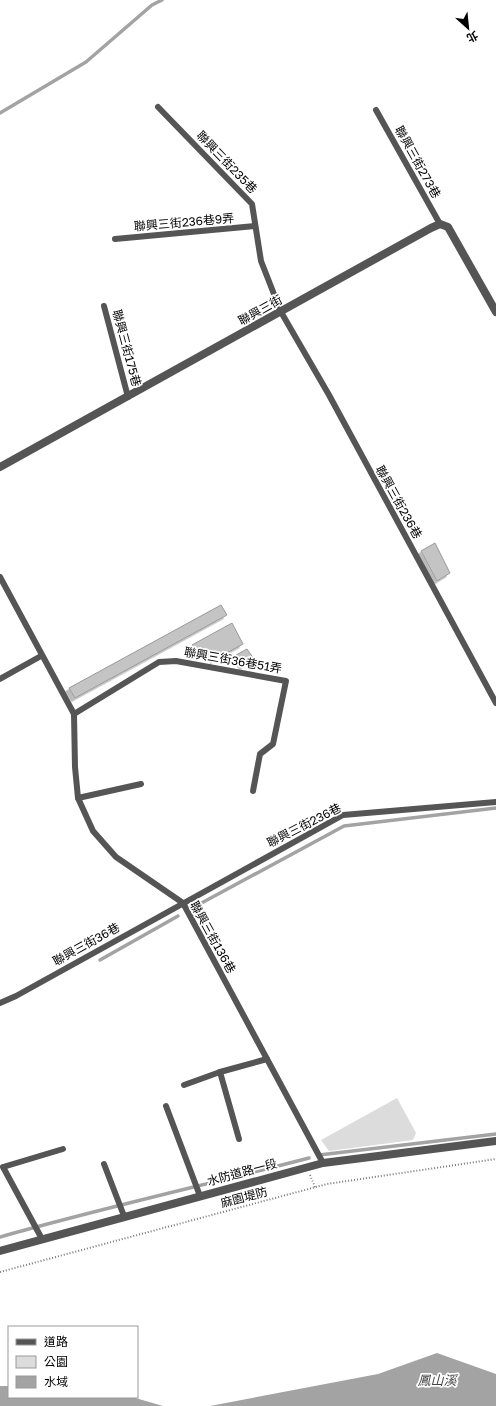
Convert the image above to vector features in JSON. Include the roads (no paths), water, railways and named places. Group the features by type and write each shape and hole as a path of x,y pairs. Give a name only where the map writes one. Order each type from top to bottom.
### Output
{"street":[{"name":"聯興三街","path":"0,468 440,224"},
{"path":"440,224 448,228 496,312"},
{"name":"水防道路一段","path":"0,1251 40,1235 323,1163 496,1141"}],"lane":[{"name":"聯興三街235巷","path":"158,106 252,204 261,261 281,312"},
{"name":"聯興三街273巷","path":"376,110 440,224"},
{"name":"聯興三街236巷9弄","path":"115,239 255,226"},
{"name":"聯興三街175巷","path":"104,306 128,397"},
{"name":"聯興三街236巷","path":"281,312 336,409 496,703"},
{"name":"聯興三街136巷","path":"0,577 41,656 74,714 75,767 78,798 93,830 116,857 183,903 323,1163"},
{"path":"0,679 41,656"},
{"name":"聯興三街36巷51弄","path":"74,714 159,662 176,661 286,681 273,744 260,754 253,791"},
{"path":"78,798 141,784"},
{"name":"聯興三街236巷","path":"183,903 343,815 496,802"},
{"name":"聯興三街36巷","path":"0,1003 16,996 183,903"},
{"path":"184,1085 220,1072 267,1059"},
{"path":"220,1072 239,1139"},
{"path":"166,1106 200,1194"},
{"path":"40,1235 3,1167 63,1149"},
{"path":"104,1164 123,1213"}],"water":[{"name":"鳳山溪","path":"437,1353 496,1374 496,1406 210,1406 378,1374"},
{"path":"0,1386 8,1386 8,1398 135,1398 163,1406 0,1406"}],"waterway":[{"path":"0,113 86,62 152,5 162,0"},
{"path":"196,906 344,826 496,808"},
{"path":"100,960 178,916"},
{"path":"319,1155 496,1134"},
{"path":"0,1237 77,1216 309,1158"}]}
